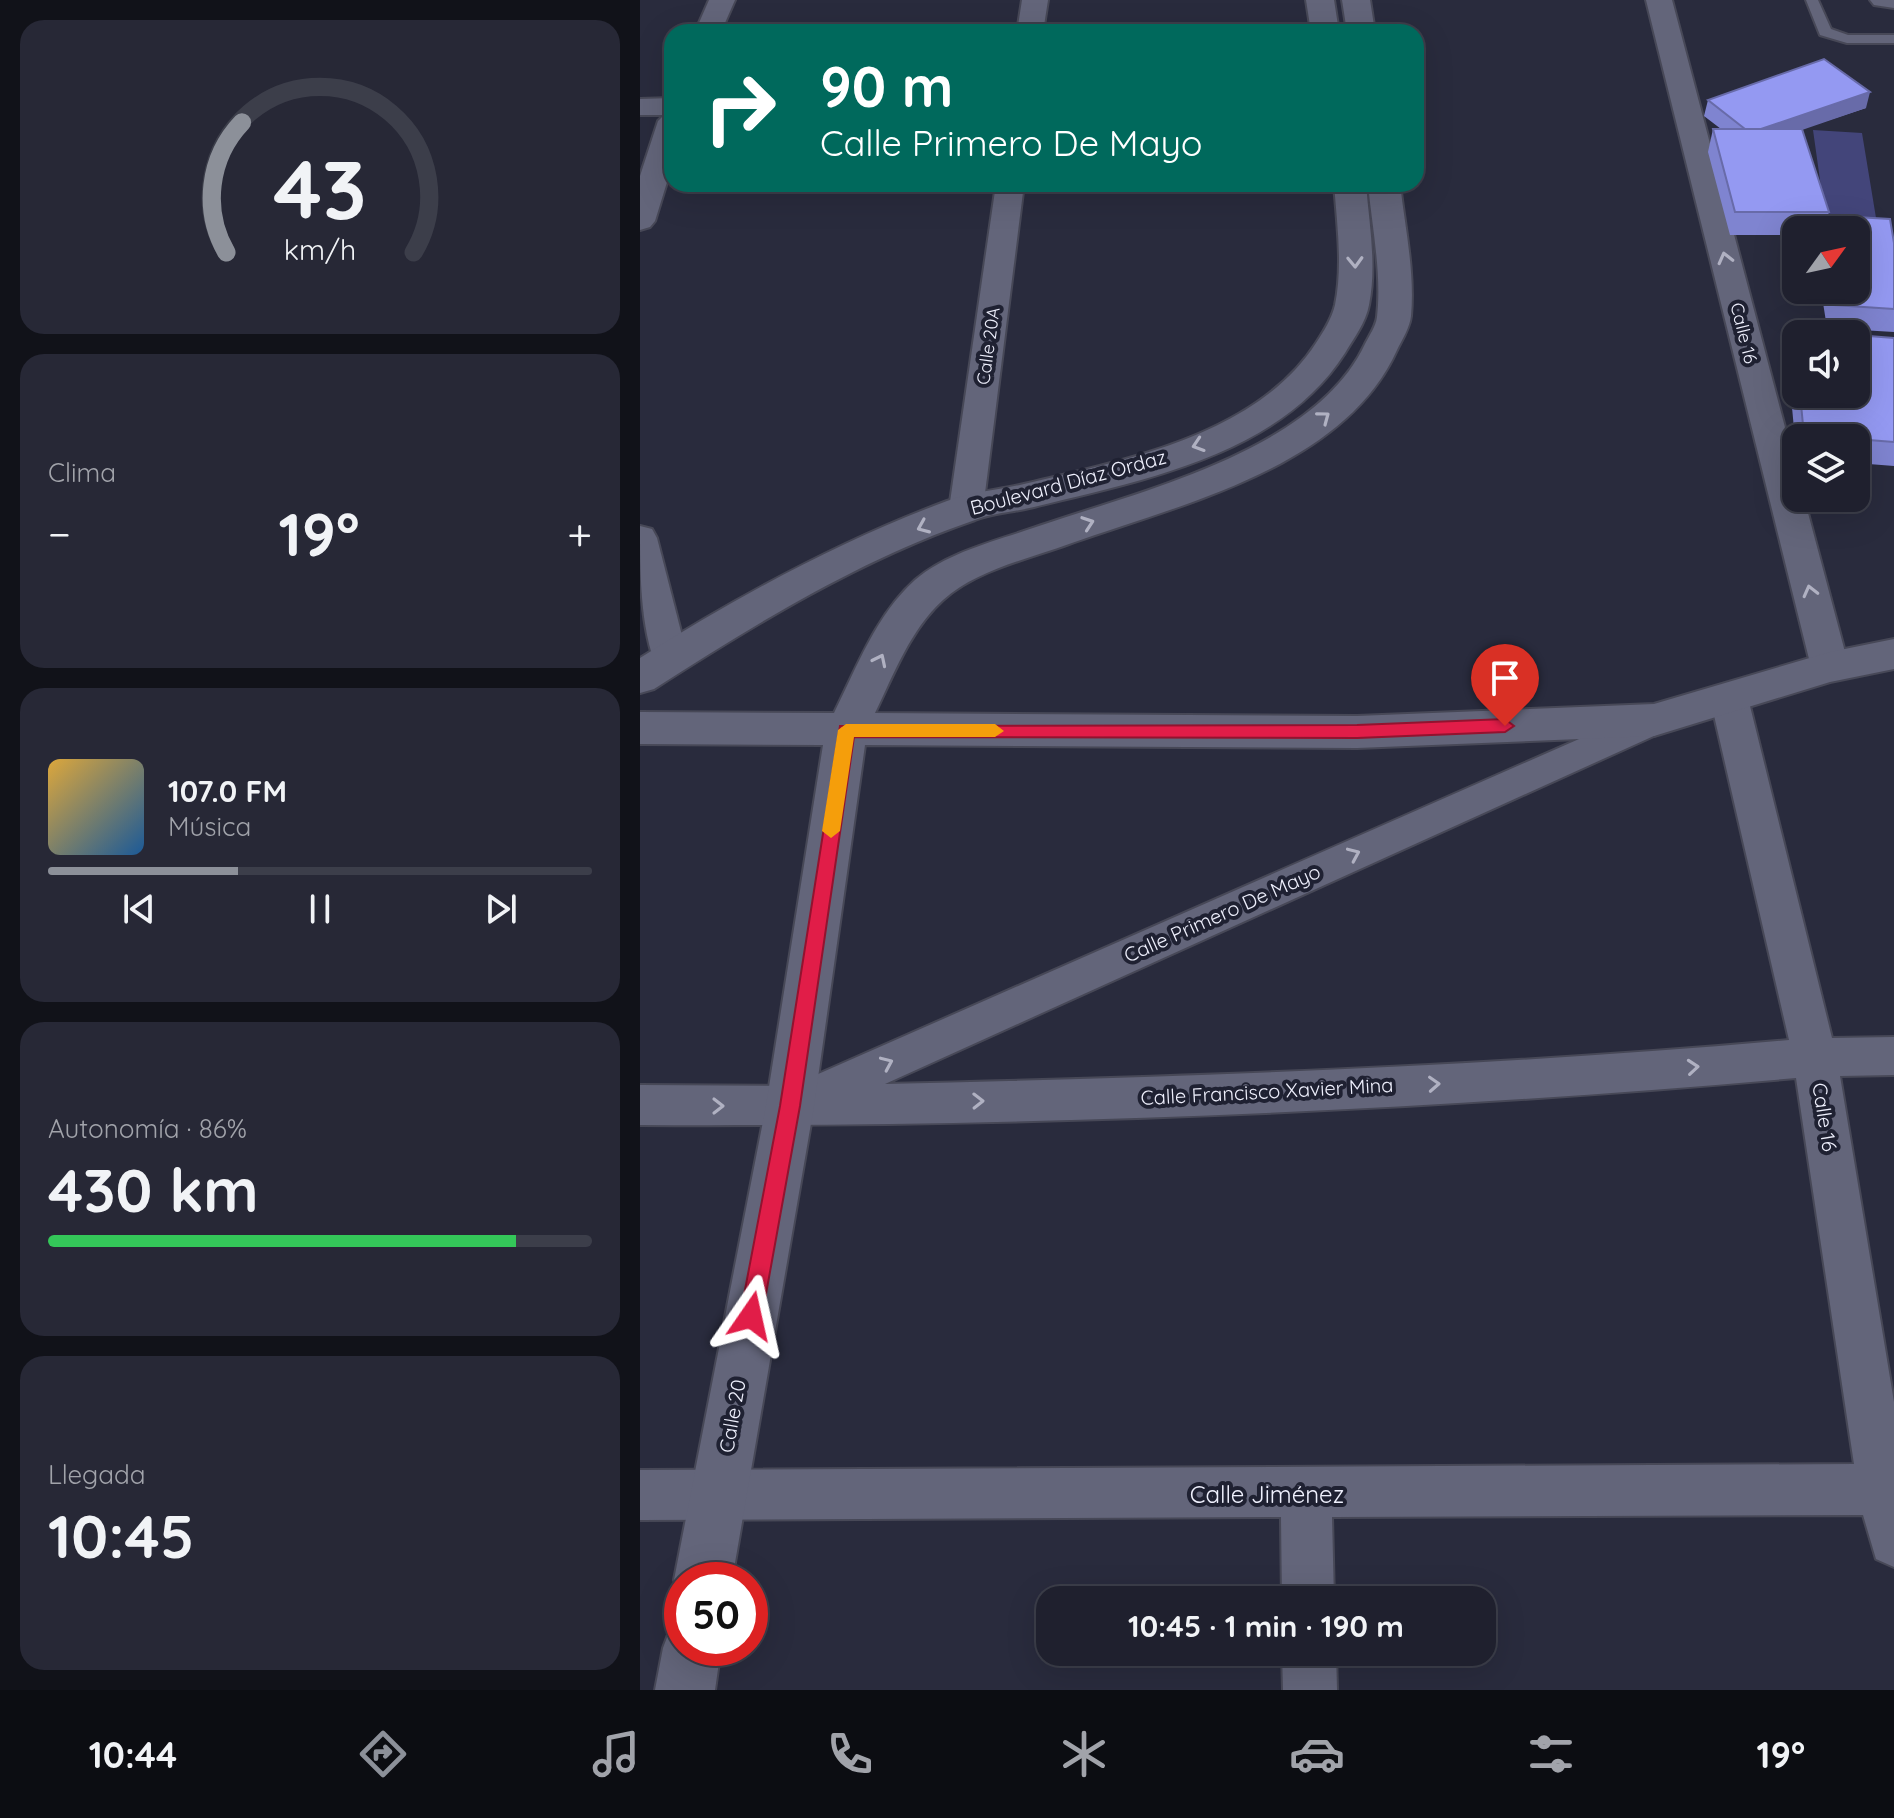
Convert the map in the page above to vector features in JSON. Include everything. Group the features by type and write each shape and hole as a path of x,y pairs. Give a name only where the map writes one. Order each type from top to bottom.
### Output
{"main road":[{"path":"1320,0 1324,24"},
{"path":"1356,0 1360,24"},
{"name":"Boulevard Díaz Ordaz","path":"655,668 756,606 882,544 966,509 1113,472 1212,441 1272,408 1307,383 1331,354 1351,308 1356,269 1351,192"},
{"name":"Boulevard Díaz Ordaz","path":"846,730 898,625 930,589 974,563 1237,471 1305,431 1341,405 1369,373 1394,319 1393,265 1385,192"},
{"name":"Calle Primero De Mayo","path":"640,728 1357,732 1654,720 1830,667 1894,654"},
{"name":"Calle 20","path":"706,1562 790,1106 846,730"},
{"path":"685,1690 689,1666"}],"street":[{"path":"712,24 722,0"},
{"path":"1031,24 1035,0"},
{"name":"Calle 16","path":"1659,0 1830,667"},
{"path":"1883,0 1894,0"},
{"path":"640,107 664,106"},
{"path":"640,221 664,146"},
{"name":"Calle 20A","path":"966,509 1009,192"},
{"path":"640,538 655,668"},
{"name":"Calle 16","path":"1729,698 1815,1057 1888,1489 1894,1541"},
{"name":"Calle Primero De Mayo","path":"790,1106 1654,720"},
{"name":"Calle Francisco Xavier Mina","path":"640,1105 790,1106 1235,1095 1646,1072 1815,1057 1894,1056"},
{"name":"Calle Jiménez","path":"640,1495 1888,1489"},
{"path":"1306,1494 1308,1586"},
{"path":"1309,1666 1310,1690"}],"lane":[{"path":"1812,0 1825,32 1847,39 1894,39"}],"shaded area":[{"path":"1813,130 1862,133 1879,236 1870,234 1870,216 1825,216"}],"building":[{"path":"1824,59 1870,92 1761,129 1745,129 1708,100"},
{"path":"1713,129 1802,129 1829,212 1735,212"},
{"path":"1870,218 1890,219 1894,243 1894,309 1834,305 1870,304"},
{"path":"1870,336 1894,338 1894,442 1870,440 1870,424 1803,424 1801,408 1870,408"}],"slow traffic":[{"path":"831,831 846,730 995,731"}],"route":[{"path":"751,1316 790,1106 846,730 1357,732 1505,726"}]}
